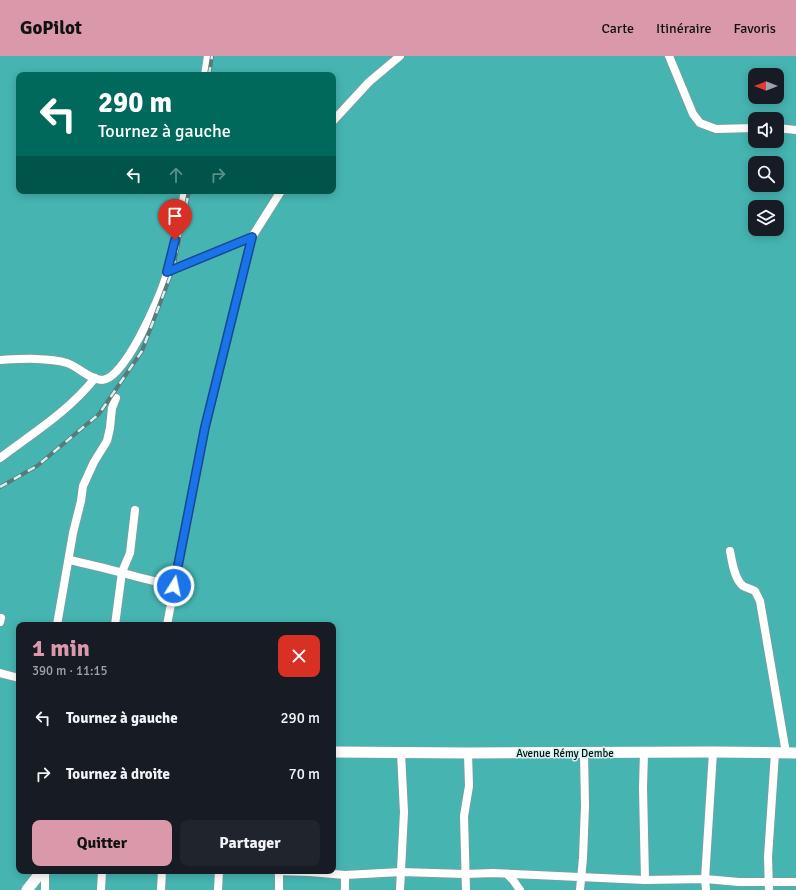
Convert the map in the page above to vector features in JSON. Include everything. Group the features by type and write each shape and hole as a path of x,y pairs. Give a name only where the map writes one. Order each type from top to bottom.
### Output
{"street":[{"path":"205,72 208,56"},
{"path":"336,118 369,82 400,56"},
{"path":"669,56 693,114 700,123 716,129 748,128"},
{"path":"784,129 796,130"},
{"path":"0,360 28,359 62,362 73,365 95,378 104,380 110,377 125,361 145,327 165,281 184,194"},
{"path":"168,622 205,427 252,237 279,194"},
{"path":"167,272 252,237"},
{"path":"0,458 64,410 77,399 95,378"},
{"path":"58,622 73,532 83,486 94,462 107,441 112,408 116,398"},
{"path":"115,622 122,572 130,553 135,510"},
{"path":"730,551 740,583 755,591 760,601 785,753 768,857 769,886"},
{"path":"69,560 174,586"},
{"path":"0,673 16,677"},
{"name":"Avenue Rémy Dembe","path":"336,752 785,753"},
{"path":"644,752 643,788 645,880"},
{"path":"706,890 705,879 713,752"},
{"path":"400,890 404,812 401,753"},
{"path":"466,890 464,816 469,786 468,753"},
{"path":"580,890 585,806 584,753"},
{"path":"333,874 345,875 401,872 481,873 582,876 645,880 705,879 769,886 796,882"},
{"path":"27,890 40,874"},
{"path":"45,874 45,890"},
{"path":"101,890 102,874"},
{"path":"161,890 162,874"},
{"path":"218,874 218,890"},
{"path":"279,874 279,890"},
{"path":"507,874 520,890"},
{"path":"345,875 345,890"}],"shaded area":[{"path":"0,56 796,56 796,890 0,890"}],"railway":[{"path":"209,72 212,56"},
{"path":"0,487 37,466 99,414 142,351 173,269 188,194"}],"route":[{"path":"174,586 205,427 252,237 167,272 175,240"}]}
